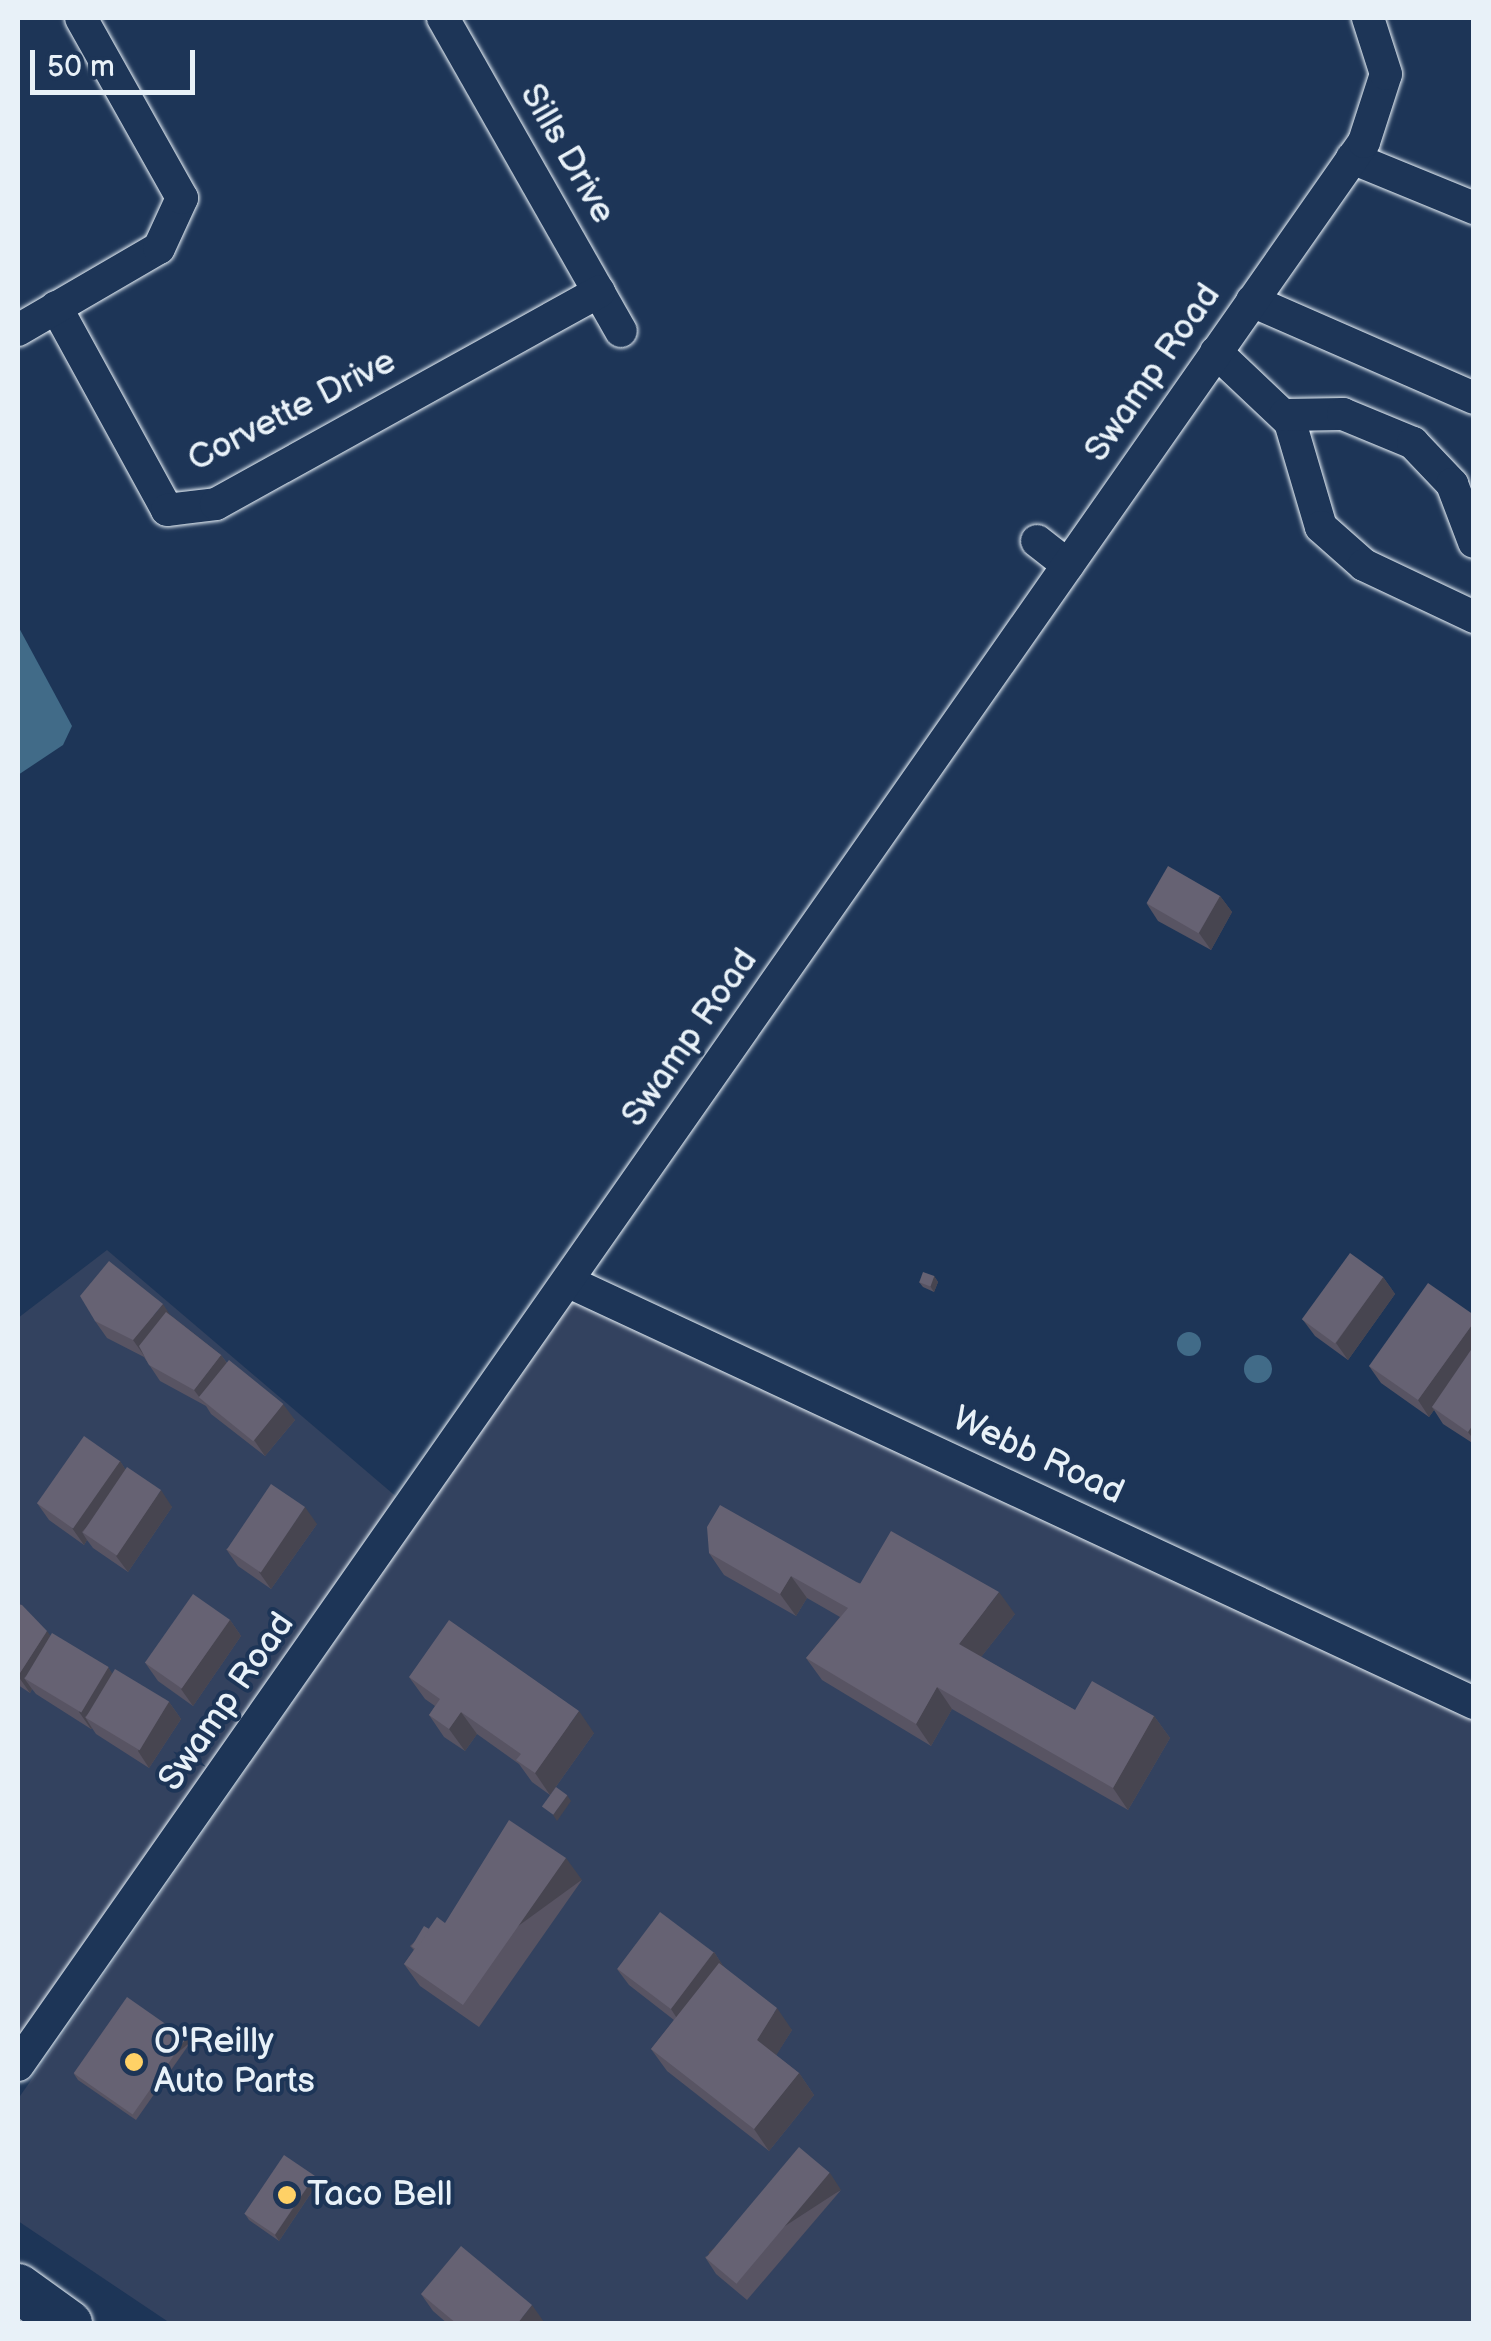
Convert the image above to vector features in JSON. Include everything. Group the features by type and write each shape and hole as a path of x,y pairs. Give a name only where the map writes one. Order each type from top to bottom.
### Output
{"highway":[{"path":"18,2288 68,2324"}],"street":[{"path":"18,330 159,248 182,198 80,18"},
{"name":"Sills Drive","path":"443,18 622,331"},
{"name":"Swamp Road","path":"18,2065 1352,158 1385,99 1374,29"},
{"path":"1352,158 1474,208"},
{"name":"Corvette Drive","path":"56,307 168,510 216,504 599,292"},
{"path":"1252,301 1474,398"},
{"path":"1216,352 1285,415 1321,527 1364,565 1474,617"},
{"path":"1285,415 1342,414 1412,443 1452,484 1474,542"},
{"path":"1037,541 1068,565"},
{"name":"Webb Road","path":"569,1282 1474,1702"}],"shaded area":[{"path":"18,626 72,726 63,745 18,775"},
{"path":"107,1250 406,1505 18,2042 18,1318"},
{"path":"573,1297 1473,1716 1473,2323 170,2323 18,2221 18,2099"},
{"path":"1189,1332 1201,1344 1189,1356 1177,1344"},
{"path":"1258,1355 1268,1359 1272,1369 1268,1379 1258,1383 1248,1379 1244,1369 1248,1359"}],"building":[{"path":"1168,866 1220,896 1198,933 1146,903"},
{"path":"1350,1253 1383,1277 1335,1343 1302,1319"},
{"path":"109,1261 163,1304 133,1340 95,1321 80,1296"},
{"path":"923,1272 934,1276 931,1286 919,1282"},
{"path":"1428,1283 1474,1315 1474,1322 1418,1400 1369,1366"},
{"path":"166,1312 221,1355 194,1390 149,1365 139,1346"},
{"path":"1473,1347 1474,1423 1468,1432 1432,1407"},
{"path":"229,1360 283,1404 253,1441 199,1397"},
{"path":"84,1436 120,1461 73,1528 37,1503"},
{"path":"127,1467 161,1490 117,1555 83,1532"},
{"path":"271,1484 305,1507 261,1572 227,1549"},
{"path":"720,1505 860,1584 891,1531 999,1592 959,1644 1075,1710 1092,1681 1154,1716 1113,1788 937,1687 916,1724 806,1658 848,1608 791,1576 780,1594 709,1553 707,1527"},
{"path":"193,1594 230,1620 182,1689 145,1663"},
{"path":"18,1604 47,1631 18,1676"},
{"path":"449,1620 579,1711 535,1773 516,1760 521,1754 461,1712 449,1729 429,1715 440,1699 409,1677"},
{"path":"52,1633 109,1667 81,1712 25,1678"},
{"path":"115,1669 169,1701 140,1750 86,1718"},
{"path":"556,1787 567,1795 553,1815 542,1806"},
{"path":"509,1820 566,1858 463,2005 404,1964 437,1917 445,1923"},
{"path":"660,1912 714,1952 671,2009 617,1969"},
{"path":"424,1926 429,1929 417,1950 412,1947"},
{"path":"719,1963 777,2008 757,2040 799,2073 754,2129 651,2049"},
{"name":"O'Reilly Auto Parts","path":"127,1997 186,2038 133,2114 74,2073"},
{"path":"799,2147 830,2173 736,2284 706,2258"},
{"name":"Taco Bell","path":"284,2155 315,2176 275,2235 244,2214"},
{"path":"461,2246 532,2305 517,2324 457,2324 421,2294"}],"place":[{"name":"O'Reilly Auto Parts","path":"134,2062"},
{"name":"Taco Bell","path":"287,2195"}]}
